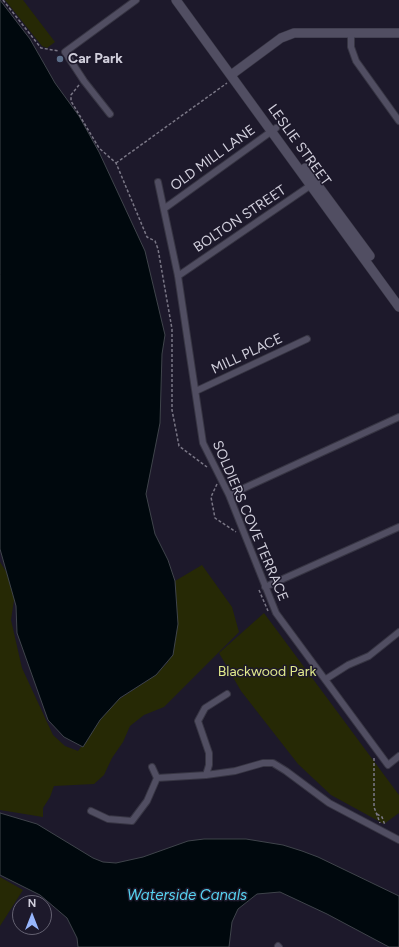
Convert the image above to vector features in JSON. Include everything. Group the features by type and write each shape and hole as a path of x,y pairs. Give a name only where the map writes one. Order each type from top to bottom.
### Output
{"street":[{"path":"110,114 84,81 65,52 136,0"},
{"name":"LESLIE STREET","path":"176,0 232,76 274,129 399,307"},
{"name":"LESLIE STREET","path":"184,0 232,76"},
{"path":"232,76 288,34 301,32 399,33"},
{"path":"351,33 351,47 356,61 399,121"},
{"name":"OLD MILL LANE","path":"165,208 274,129"},
{"name":"SOLDIERS COVE TERRACE","path":"158,182 165,208 178,276 203,443 229,495 276,613 388,764 399,756"},
{"name":"LESLIE STREET","path":"313,183 399,296"},
{"name":"BOLTON STREET","path":"178,276 313,183"},
{"name":"MILL PLACE","path":"196,391 307,339"},
{"path":"229,495 399,417"},
{"path":"265,587 399,528"},
{"path":"326,679 348,665 369,656 399,632"},
{"path":"206,775 209,765 209,753 198,721 205,708 227,694"},
{"path":"157,778 206,775 235,771 263,763 273,764 286,771 329,803 399,840"},
{"path":"91,811 108,819 132,821 147,801 157,778 152,766"}],"path":[{"path":"3,0 41,48 65,52"},
{"path":"116,163 232,76"},
{"path":"374,757 374,807 384,832"}],"green space":[{"path":"5,0 23,0 55,42 47,48 42,46"},
{"path":"0,562 16,587 11,620 22,668 53,735 65,746 78,751 112,704 156,675 168,662 177,616 175,581 202,565 232,607 239,632 164,707 144,715 130,726 123,742 112,758 104,775 94,784 54,786 50,797 43,808 43,817 0,810"},
{"name":"Blackwood Park","path":"264,613 399,795 399,813 384,824 331,795 298,764 241,691 219,653"},
{"path":"0,877 23,890 20,895 12,895 12,907 0,926"}],"water":[{"path":"0,0 30,39 55,83 79,116 99,152 145,251 165,335 162,354 160,423 146,494 155,534 168,560 175,581 178,624 173,655 156,675 120,698 100,720 83,747 64,737 48,720 17,633 16,606 0,549"},
{"name":"Waterside Canals","path":"0,813 37,824 93,858 103,862 116,863 143,857 188,841 204,839 246,839 283,845 318,857 399,896 399,947 389,947 327,914 280,892 257,894 238,909 232,922 229,947 78,947 77,938 67,918 52,905 52,895 40,895 0,875"}],"place":[{"name":"Car Park","path":"60,59"}]}
